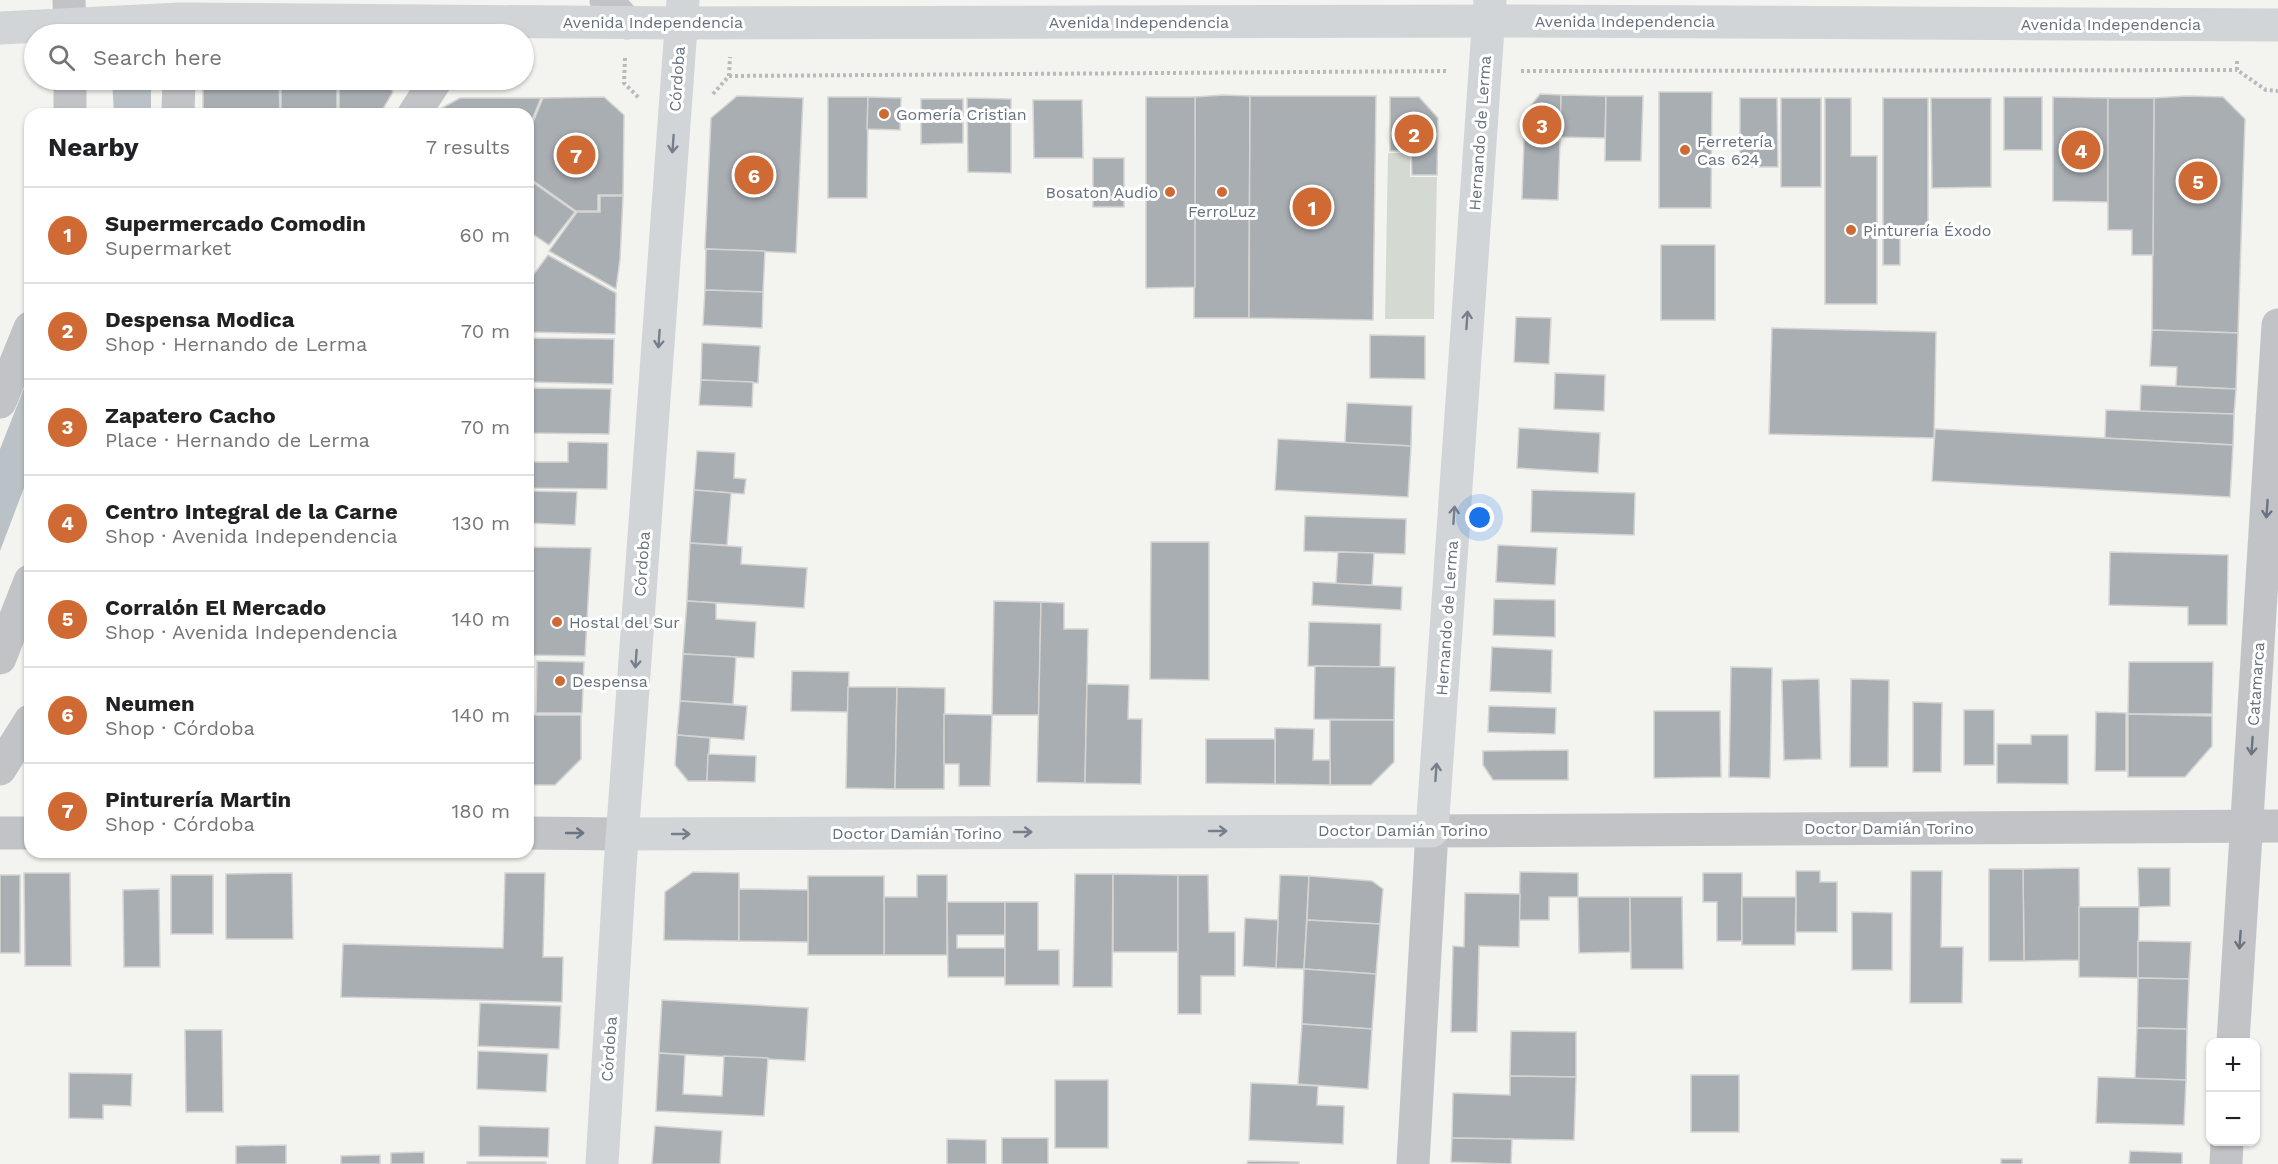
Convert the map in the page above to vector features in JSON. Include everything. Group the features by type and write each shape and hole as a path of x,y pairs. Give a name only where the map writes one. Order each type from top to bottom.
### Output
{"main road":[{"name":"Avenida Independencia","path":"504,24 617,11 682,12 732,23 1489,10 2278,25"},
{"name":"Hernando de Lerma","path":"1432,831 1489,10"},
{"name":"Córdoba","path":"602,1164 623,834 682,12"},
{"name":"Avenida Independencia","path":"31,24 70,19 180,18 353,24"},
{"name":"Avenida Independencia","path":"0,28 24,25"},
{"name":"Doctor Damián Torino","path":"623,834 1432,831"}],"street":[{"path":"70,90 70,108"},
{"path":"178,108 179,90"},
{"path":"418,108 430,90"},
{"name":"Catamarca","path":"2234,1038 2262,826 2278,325"},
{"path":"0,402 24,343"},
{"path":"0,658 24,596"},
{"path":"0,769 24,731"},
{"name":"Doctor Damián Torino","path":"1432,831 2262,826"},
{"name":"Hernando de Lerma","path":"1413,1164 1432,831"},
{"path":"0,833 24,833"},
{"name":"Doctor Damián Torino","path":"534,833 623,834"},
{"path":"2226,1164 2227,1146"}],"path":[{"path":"617,11 624,83 640,98 707,100 729,76 732,23"},
{"path":"2237,70 2238,25"},
{"path":"1520,71 2237,70 2266,90 2278,91"},
{"path":"729,76 1451,71"}],"shaded area":[{"path":"113,90 151,90 151,108 114,108"},
{"path":"1388,153 1410,153 1410,177 1437,177 1434,319 1385,319"},
{"path":"24,388 24,488 0,551 0,449"}],"building":[{"path":"203,90 279,90 280,108 203,108"},
{"path":"281,90 337,90 337,108 281,108"},
{"path":"339,90 392,90 393,92 384,108 339,108"},
{"name":"Ferretería Cas 624","path":"1659,92 1712,92 1711,208 1659,208"},
{"path":"1540,94 1561,95 1560,141 1524,140 1525,113"},
{"path":"1561,95 1606,96 1605,138 1560,137"},
{"path":"737,96 803,98 796,253 705,249 711,118"},
{"name":"FerroLuz","path":"1250,96 1249,318 1194,318 1195,97"},
{"path":"1250,96 1376,96 1373,320 1249,318"},
{"path":"1606,96 1643,96 1641,161 1605,161"},
{"path":"604,97 624,115 623,195 598,195 598,211 576,211 534,181 534,120 543,98"},
{"path":"828,97 868,97 867,198 828,198"},
{"name":"Gomería Cristian","path":"868,97 901,98 900,130 867,129"},
{"name":"Bosaton Audio","path":"1146,97 1195,97 1195,287 1146,288"},
{"path":"1390,97 1419,97 1438,118 1437,175 1412,175 1411,151 1390,151"},
{"path":"2004,97 2042,97 2042,150 2004,150"},
{"path":"2053,97 2108,98 2108,202 2053,201"},
{"path":"2223,97 2245,119 2238,333 2152,330 2154,98"},
{"path":"460,98 541,98 534,115 534,108 442,108"},
{"path":"967,98 1011,99 1011,173 968,172"},
{"path":"1740,98 1777,98 1778,167 1740,167"},
{"path":"1781,98 1821,98 1821,187 1781,187"},
{"name":"Pinturería Éxodo","path":"1825,98 1851,98 1851,156 1877,156 1877,304 1825,304"},
{"path":"1883,98 1928,98 1928,231 1900,231 1900,265 1883,265"},
{"path":"1931,98 1991,98 1991,187 1932,188"},
{"path":"2108,98 2154,98 2153,255 2132,255 2132,230 2108,230"},
{"path":"921,99 963,99 963,143 921,144"},
{"path":"1033,100 1082,100 1083,158 1034,158"},
{"path":"1524,140 1560,141 1558,200 1522,199"},
{"path":"1093,158 1124,158 1124,207 1093,207"},
{"path":"534,183 575,212 549,245 534,235"},
{"path":"600,196 623,196 616,289 549,251 577,212 600,212"},
{"path":"1661,245 1715,245 1715,320 1661,320"},
{"path":"706,249 765,251 763,292 705,290"},
{"path":"548,255 616,293 615,334 534,332 534,274"},
{"path":"705,290 763,292 762,328 703,325"},
{"path":"1516,317 1551,318 1549,364 1514,362"},
{"path":"1772,328 1936,332 1934,438 1769,434"},
{"path":"2152,330 2238,333 2236,389 2176,386 2177,367 2150,366"},
{"path":"1370,335 1425,336 1425,379 1370,378"},
{"path":"534,338 614,339 613,384 534,382"},
{"path":"702,343 760,346 758,383 701,380"},
{"path":"1555,373 1605,375 1604,411 1554,409"},
{"path":"701,380 753,382 752,407 699,405"},
{"path":"2141,385 2236,389 2234,414 2140,412"},
{"path":"534,388 611,389 609,434 534,433"},
{"path":"1347,403 1412,406 1411,446 1345,443"},
{"path":"2106,410 2234,414 2233,445 2105,438"},
{"path":"1519,428 1600,433 1598,473 1517,468"},
{"path":"1935,429 2233,445 2230,497 1932,481"},
{"path":"1278,439 1411,446 1408,497 1275,490"},
{"path":"568,442 608,443 607,489 534,488 534,462 568,462"},
{"path":"697,451 735,453 734,478 746,479 744,494 694,490"},
{"path":"694,490 731,493 727,545 690,543"},
{"path":"1532,490 1635,493 1634,535 1531,532"},
{"path":"534,491 577,492 575,525 534,523"},
{"path":"1305,516 1406,519 1405,554 1304,551"},
{"path":"1151,542 1209,542 1209,680 1150,679"},
{"path":"690,543 742,547 741,564 807,568 804,608 687,601"},
{"path":"1498,545 1557,548 1555,585 1496,582"},
{"name":"Hostal del Sur","path":"534,547 591,548 585,656 534,655"},
{"path":"1338,552 1374,553 1372,585 1336,584"},
{"path":"2110,552 2228,555 2227,625 2188,625 2188,607 2109,605"},
{"path":"1313,582 1402,587 1401,610 1312,605"},
{"path":"1494,599 1555,600 1555,637 1493,635"},
{"path":"687,601 716,603 716,619 756,622 754,658 683,654"},
{"path":"994,601 1041,602 1039,715 992,715"},
{"path":"1041,602 1064,603 1064,629 1088,629 1085,783 1037,782"},
{"path":"1309,622 1381,624 1380,668 1308,666"},
{"path":"1492,647 1552,650 1551,693 1490,691"},
{"path":"683,654 736,657 733,704 680,701"},
{"name":"Despensa","path":"537,661 584,662 582,713 536,713"},
{"path":"2129,662 2213,662 2212,714 2128,714"},
{"path":"1315,666 1395,667 1394,720 1314,719"},
{"path":"1731,667 1772,668 1770,778 1729,777"},
{"path":"792,671 849,672 848,712 791,711"},
{"path":"1819,679 1821,759 1784,760 1782,680"},
{"path":"1851,679 1889,680 1888,767 1850,767"},
{"path":"1087,684 1129,685 1128,719 1142,719 1141,784 1085,783"},
{"path":"848,687 897,687 895,789 846,788"},
{"path":"897,687 945,688 944,789 895,789"},
{"path":"680,701 747,706 744,740 677,735"},
{"path":"1913,702 1942,703 1941,772 1913,772"},
{"path":"1489,706 1556,708 1555,734 1488,732"},
{"path":"1964,710 1994,710 1994,765 1964,765"},
{"path":"1654,711 1720,711 1721,777 1654,778"},
{"path":"2096,712 2126,713 2126,771 2095,771"},
{"path":"944,714 992,715 990,786 959,786 959,764 944,764"},
{"path":"2128,714 2212,716 2212,746 2185,777 2128,777"},
{"path":"534,715 581,715 581,759 555,785 534,785"},
{"path":"1330,720 1394,720 1394,762 1371,785 1330,785"},
{"path":"1275,728 1314,729 1313,760 1330,760 1330,785 1275,784"},
{"path":"677,735 710,738 707,781 688,781 675,765"},
{"path":"2031,735 2068,735 2068,784 1997,783 1997,744 2031,744"},
{"path":"1206,739 1275,739 1275,784 1206,783"},
{"path":"1568,750 1568,780 1493,780 1483,765 1483,751"},
{"path":"708,754 756,756 755,782 707,781"},
{"path":"2079,868 2080,960 2024,961 2023,869"},
{"path":"2138,868 2170,868 2170,906 2139,907"},
{"path":"1989,869 2023,869 2024,961 1989,961"},
{"path":"1796,871 1820,871 1820,882 1837,882 1837,932 1796,932"},
{"path":"1911,871 1942,871 1941,947 1963,947 1962,1003 1910,1003"},
{"path":"693,872 739,873 739,941 664,940 665,892"},
{"path":"1520,872 1578,873 1578,897 1549,897 1549,920 1519,920"},
{"path":"24,873 70,873 71,966 25,966"},
{"path":"292,873 293,939 226,939 226,874"},
{"path":"505,873 545,873 543,957 563,957 562,1002 341,997 343,944 503,948"},
{"path":"1703,873 1742,873 1742,941 1717,941 1717,902 1703,902"},
{"path":"1075,874 1113,874 1112,987 1073,987"},
{"path":"1113,874 1178,875 1178,952 1113,952"},
{"path":"0,875 20,875 20,953 0,953"},
{"path":"171,875 213,875 213,934 171,934"},
{"path":"917,875 947,875 947,955 884,955 884,897 917,897"},
{"path":"1178,875 1208,875 1209,932 1235,932 1235,976 1201,976 1201,1014 1178,1014"},
{"path":"1280,875 1309,876 1304,969 1276,968"},
{"path":"808,876 884,876 884,955 808,955"},
{"path":"1309,876 1372,881 1383,889 1380,924 1307,920"},
{"path":"159,889 160,967 124,967 123,890"},
{"path":"739,889 808,890 808,942 739,941"},
{"path":"1465,893 1520,894 1519,947 1479,946 1477,1032 1451,1032 1453,946 1464,947"},
{"path":"1578,897 1630,897 1630,952 1579,953"},
{"path":"1630,897 1682,897 1683,969 1631,969"},
{"path":"1742,897 1796,897 1795,945 1742,945"},
{"path":"947,902 1005,902 1005,935 957,935 957,948 1005,948 1005,977 948,977"},
{"path":"1005,902 1038,902 1038,950 1059,950 1059,985 1005,985"},
{"path":"2079,907 2139,907 2138,978 2079,977"},
{"path":"1852,912 1892,913 1892,970 1852,970"},
{"path":"1245,918 1278,920 1276,968 1243,966"},
{"path":"1307,920 1380,924 1376,974 1304,969"},
{"path":"2138,941 2191,942 2189,979 2138,978"},
{"path":"1304,969 1376,974 1372,1029 1302,1024"},
{"path":"2138,978 2189,979 2187,1029 2137,1028"},
{"path":"662,1000 808,1008 805,1061 659,1053"},
{"path":"480,1003 561,1006 559,1049 478,1046"},
{"path":"1302,1024 1372,1029 1368,1089 1298,1084"},
{"path":"2137,1028 2187,1029 2186,1080 2135,1079"},
{"path":"185,1030 222,1030 223,1112 186,1112"},
{"path":"1511,1031 1576,1032 1576,1077 1510,1076"},
{"path":"478,1051 548,1054 546,1092 477,1089"},
{"path":"659,1053 685,1055 683,1094 722,1096 724,1056 768,1058 764,1116 656,1111"},
{"path":"69,1073 132,1074 131,1106 103,1105 103,1119 69,1118"},
{"path":"1691,1075 1739,1075 1739,1132 1691,1132"},
{"path":"1510,1076 1576,1077 1574,1140 1452,1138 1453,1093 1510,1095"},
{"path":"2098,1077 2186,1080 2184,1125 2096,1123"},
{"path":"1055,1080 1108,1080 1108,1148 1055,1148"},
{"path":"1251,1083 1318,1086 1317,1105 1344,1106 1343,1144 1249,1140"},
{"path":"479,1126 549,1128 548,1157 479,1156"},
{"path":"655,1126 722,1131 720,1164 652,1164"},
{"path":"1002,1138 1048,1138 1048,1164 1002,1164"},
{"path":"1452,1138 1512,1139 1511,1164 1451,1162"},
{"path":"947,1139 986,1140 986,1164 947,1164"},
{"path":"286,1145 286,1164 236,1164 236,1146"},
{"path":"2130,1151 2182,1153 2182,1164 2129,1164"},
{"path":"424,1152 424,1164 391,1164 391,1153"},
{"path":"380,1155 380,1164 341,1164 341,1156"},
{"path":"2001,1159 2022,1159 2022,1164 2001,1164"},
{"path":"1248,1161 1299,1162 1299,1164 1247,1164"},
{"path":"467,1162 546,1162 546,1164 467,1164"}],"place":[{"name":"Gomería Cristian","path":"884,114"},
{"name":"Zapatero Cacho","path":"1542,125"},
{"name":"Despensa Modica","path":"1414,134"},
{"name":"Ferretería Cas 624","path":"1685,150"},
{"name":"Centro Integral de la Carne","path":"2081,150"},
{"name":"Pinturería Martin","path":"576,155"},
{"name":"Neumen","path":"754,175"},
{"name":"Corralón El Mercado","path":"2198,181"},
{"name":"Bosaton Audio","path":"1170,192"},
{"name":"FerroLuz","path":"1222,192"},
{"name":"Supermercado Comodin","path":"1312,207"},
{"name":"Pinturería Éxodo","path":"1851,230"},
{"name":"Hostal del Sur","path":"557,622"},
{"name":"Despensa","path":"560,681"}]}
